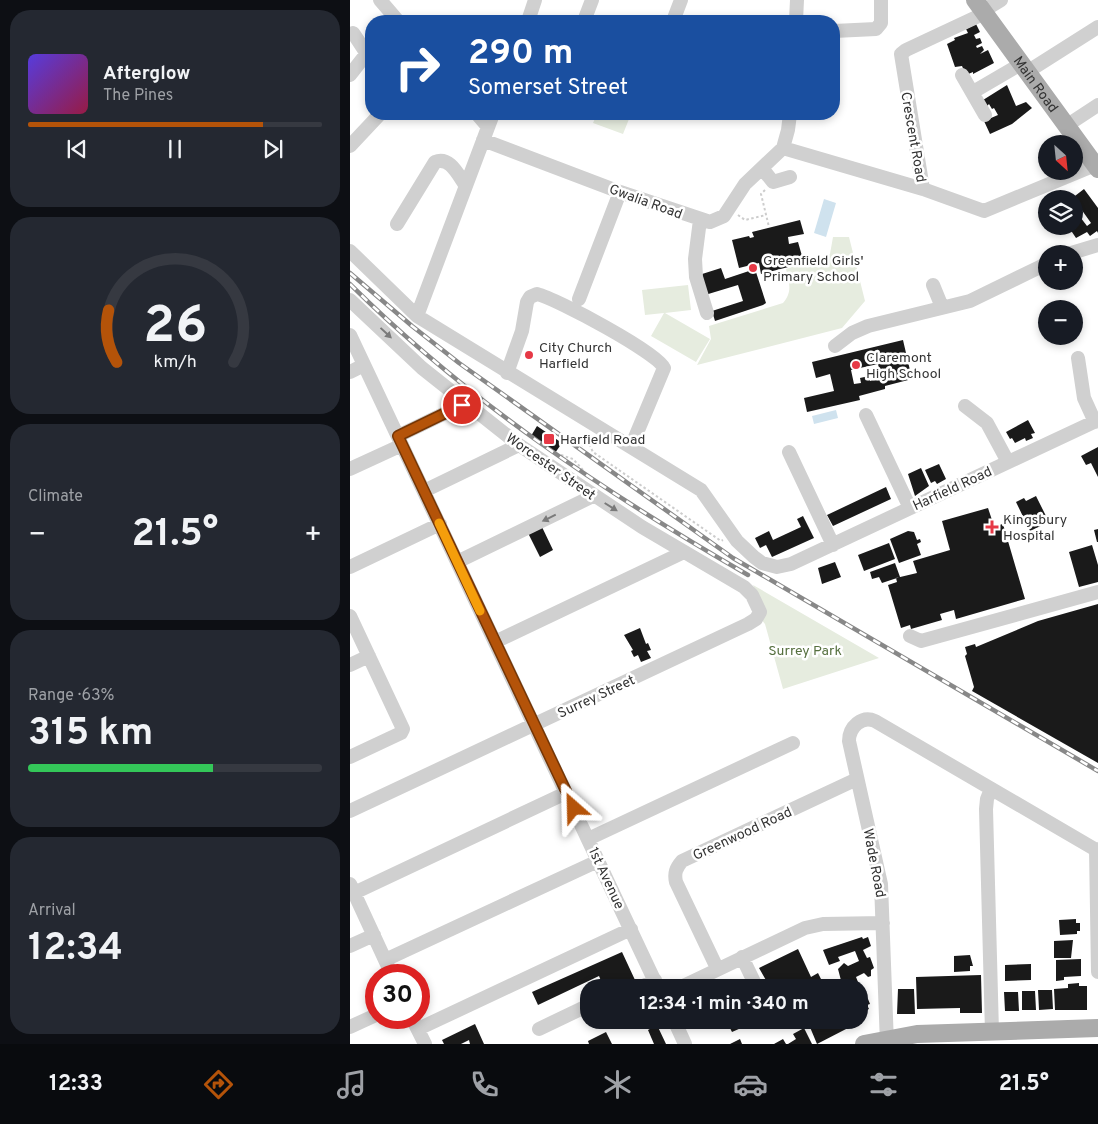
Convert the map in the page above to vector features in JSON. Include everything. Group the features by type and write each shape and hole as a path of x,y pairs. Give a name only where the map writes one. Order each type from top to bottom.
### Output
{"main road":[{"name":"Main Road","path":"981,8 1096,167"},
{"path":"864,1044 917,1034 1098,1028"}],"street":[{"path":"380,0 391,15"},
{"path":"530,15 536,0"},
{"path":"586,15 592,0"},
{"path":"675,15 681,0"},
{"path":"796,15 797,0"},
{"path":"840,31 876,29 882,23 881,0"},
{"path":"981,8 1001,0"},
{"name":"Crescent Road","path":"981,8 901,54 923,189 984,211 1096,167"},
{"path":"973,92 1024,68 1098,27"},
{"path":"352,33 365,47"},
{"path":"351,70 365,55"},
{"path":"962,76 985,115"},
{"path":"1066,126 1098,105"},
{"path":"350,146 374,120"},
{"path":"789,120 783,148 923,189"},
{"path":"416,316 488,127"},
{"name":"Gwalia Road","path":"488,127 620,192 710,222 724,216 738,192 783,148"},
{"path":"397,224 435,162 442,160 448,162 466,186"},
{"path":"762,168 773,182 790,177"},
{"path":"578,299 620,192"},
{"path":"700,220 695,259 696,278 707,312"},
{"path":"1083,250 1098,245"},
{"name":"Harfield Road","path":"350,250 416,316 701,490 745,550 762,563 777,567 785,567 1096,421"},
{"path":"835,346 852,333 868,326 982,297 1038,268"},
{"path":"933,286 942,307"},
{"path":"507,373 522,331 527,302 530,298 537,294 574,309 660,362 664,368 631,447"},
{"name":"Worcester Street","path":"350,300 422,368 519,445 593,496 748,590 759,609 758,616"},
{"name":"1st Avenue","path":"350,335 655,979"},
{"path":"1078,358 1084,398 1096,421"},
{"path":"350,372 364,365"},
{"path":"350,469 466,403"},
{"path":"965,406 987,423 1008,462"},
{"path":"866,416 910,508"},
{"path":"424,491 519,445"},
{"path":"789,452 832,545"},
{"path":"457,562 593,496"},
{"path":"350,567 440,524"},
{"path":"495,642 684,552"},
{"path":"916,638 1071,594 1098,592"},
{"path":"350,616 402,726 402,733 350,757"},
{"name":"Surrey Street","path":"350,811 748,624 758,616"},
{"path":"350,665 369,656"},
{"name":"Wade Road","path":"887,1041 881,884 849,737 858,722 872,720 992,789"},
{"path":"588,839 792,743"},
{"name":"Greenwood Road","path":"717,968 676,882 675,871 678,866 682,861 857,779"},
{"path":"992,1032 986,809 987,799 992,789 1097,850 1098,972"},
{"path":"387,964 352,888 566,793"},
{"path":"385,960 598,861"},
{"path":"696,979 815,925 883,923"},
{"path":"430,1016 631,928"},
{"path":"350,946 374,935"},
{"path":"742,957 753,979"},
{"path":"539,1029 580,1009"},
{"path":"350,1027 365,1020"},
{"path":"418,1029 425,1044"},
{"path":"678,1029 685,1044"}],"path":[{"path":"769,227 761,194 773,182"},
{"path":"735,213 745,220 766,215"},
{"path":"582,446 593,431"},
{"path":"587,440 593,452 721,542 727,537"},
{"path":"561,455 572,459 583,470"}],"green space":[{"path":"594,120 629,120 623,134 593,123"},
{"path":"833,237 849,237 865,301 842,328 697,365 711,339 709,326 783,303 789,291 786,269 830,254"},
{"path":"688,285 691,310 665,313 710,339 696,362 651,336 664,313 645,315 642,290"},
{"name":"Surrey Park","path":"753,585 879,658 783,689 765,624 761,619 762,606"}],"water":[{"path":"824,199 836,203 826,237 814,233"},
{"path":"836,410 838,418 814,424 812,416"}],"building":[{"path":"976,24 980,32 974,35 976,39 980,38 982,43 976,46 977,48 982,46 984,50 980,54 988,50 994,63 973,74 973,72 966,75 962,66 955,67 947,44 955,40 954,38 968,33 966,29"},
{"path":"1007,85 1016,106 1026,102 1032,108 1012,124 990,134 984,121 998,115 994,108 992,109 989,104 987,106 983,100"},
{"path":"1084,189 1098,208 1098,233 1097,231 1090,236 1087,232 1083,234 1083,221 1087,226 1091,223 1083,212"},
{"path":"800,220 804,234 788,237 789,244 798,242 804,263 761,274 759,263 739,268 732,240 749,236 750,238 754,237 752,232"},
{"path":"721,268 725,279 755,269 766,303 715,321 712,311 743,301 738,285 705,295 699,275"},
{"path":"903,340 912,379 885,386 885,389 859,396 860,400 807,412 804,398 834,391 830,374 816,378 812,362","holes":["878,364 881,378 870,381 869,376 860,378 861,383 854,384 851,370"]},
{"path":"1028,420 1035,433 1031,434 1033,438 1026,441 1025,438 1015,443 1006,432"},
{"path":"537,426 562,443 555,453 531,436"},
{"path":"1098,447 1098,477 1091,463 1086,465 1081,456"},
{"path":"939,464 946,479 937,484 935,481 931,483 925,470"},
{"path":"921,468 929,486 915,496 908,474"},
{"path":"886,487 891,499 833,526 827,515"},
{"path":"1036,496 1049,522 1030,531 1016,502 1024,498 1026,501"},
{"path":"988,508 994,526 1003,524 1025,599 956,619 954,610 940,614 942,620 911,629 910,625 901,628 888,585 897,582 896,578 917,573 913,561 950,550 942,521"},
{"path":"803,516 814,538 772,557 766,545 760,548 755,538 769,531 773,540 801,527 797,519"},
{"path":"542,527 553,550 540,557 528,533"},
{"path":"1098,529 1098,542 1097,542 1094,530"},
{"path":"908,531 914,532 917,540 920,539 921,542 917,544 921,555 899,563 890,539"},
{"path":"889,543 895,559 864,571 858,555"},
{"path":"1092,545 1098,565 1098,582 1079,587 1069,552"},
{"path":"835,562 841,577 822,584 818,568"},
{"path":"895,563 900,577 882,583 879,577 872,579 870,572"},
{"path":"1098,604 1098,763 972,691 974,687 965,656 967,654 965,647 975,644 976,647 1038,621"},
{"path":"640,628 646,644 648,643 651,650 647,651 651,658 641,662 638,655 634,657 631,651 633,650 624,635"},
{"path":"1076,919 1076,923 1080,923 1080,931 1077,931 1077,934 1060,935 1059,920"},
{"path":"862,937 863,939 868,937 871,946 863,950 867,958 870,957 874,968 871,970 871,976 868,977 864,973 856,977 857,979 841,979 838,969 844,963 848,966 859,961 855,951 838,957 840,961 829,965 823,950"},
{"path":"1073,940 1071,958 1054,958 1054,941"},
{"path":"798,949 811,977 818,973 821,979 765,979 759,968"},
{"path":"622,952 635,979 600,979 599,976 593,979 580,979 580,985 538,1005 532,992"},
{"path":"970,955 973,966 970,966 970,971 954,972 954,956"},
{"path":"1081,959 1081,976 1064,977 1064,980 1056,981 1056,960"},
{"path":"1031,964 1031,980 1005,981 1005,965"},
{"path":"981,975 982,1013 960,1013 960,1008 917,1009 916,977"},
{"path":"1079,983 1079,986 1087,986 1087,1010 1055,1010 1054,989 1068,988 1068,984"},
{"path":"898,989 914,989 915,1014 897,1014"},
{"path":"1038,990 1052,990 1053,1009 1039,1010"},
{"path":"1022,991 1035,991 1036,1010 1022,1010"},
{"path":"1004,992 1018,992 1019,1011 1005,1011"},
{"path":"475,1024 484,1044 470,1044 469,1040 461,1044 444,1044 442,1040"},
{"path":"659,1029 666,1044 654,1044 648,1030"},
{"path":"804,1029 812,1044 788,1044 796,1039 793,1034"},
{"path":"811,1029 846,1029 817,1044"},
{"path":"606,1032 612,1044 589,1044 588,1041"},
{"path":"740,1039 742,1044 730,1044"},
{"path":"783,1039 786,1044 774,1044"}],"railway":[{"path":"350,273 459,363 733,558 1098,771"},
{"path":"350,284 395,327 442,367 539,442 642,511 748,575"}],"slow traffic":[{"path":"439,523 480,611"}],"place":[{"name":"Greenfield Girls' Primary School","path":"753,268"},
{"name":"City Church Harfield","path":"529,355"},
{"name":"Claremont High School","path":"856,365"},
{"name":"Harfield Road","path":"549,439"},
{"name":"Kingsbury Hospital","path":"992,527"}],"route":[{"path":"462,405 398,436 574,808"}]}
